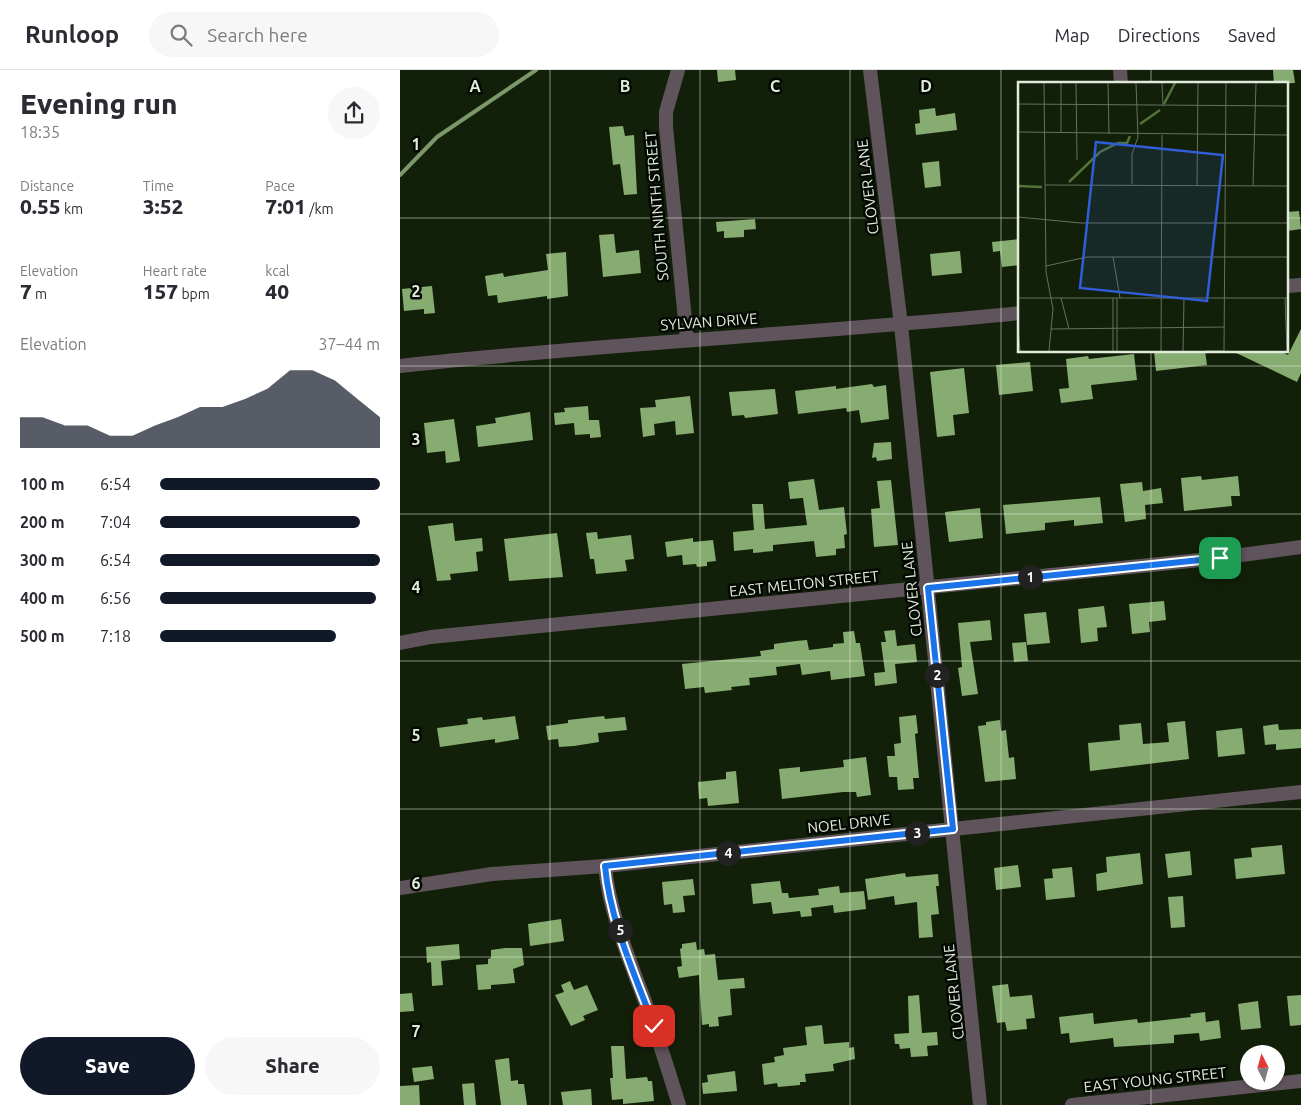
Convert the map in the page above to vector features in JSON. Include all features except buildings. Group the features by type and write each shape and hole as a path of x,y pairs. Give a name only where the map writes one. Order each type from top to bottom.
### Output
{"street":[{"name":"SOUTH NINTH STREET","path":"678,70 666,112 666,127 687,340"},
{"name":"CLOVER LANE","path":"870,70 901,325 980,1105"},
{"path":"1288,286 1301,285"},
{"name":"SYLVAN DRIVE","path":"400,366 687,340 901,325 1018,313"},
{"name":"EAST MELTON STREET","path":"400,643 439,636 1220,558 1301,547"},
{"name":"NOEL DRIVE","path":"400,888 492,874 605,866 1301,792"},
{"path":"605,866 608,887 624,945 654,1026 679,1105"},
{"name":"EAST YOUNG STREET","path":"1072,1105 1137,1102 1301,1081"}],"waterway":[{"path":"400,175 437,137 536,70"}],"route":[{"path":"654,1026 624,945 606,879 605,866 953,829 928,588 1220,558"}]}
